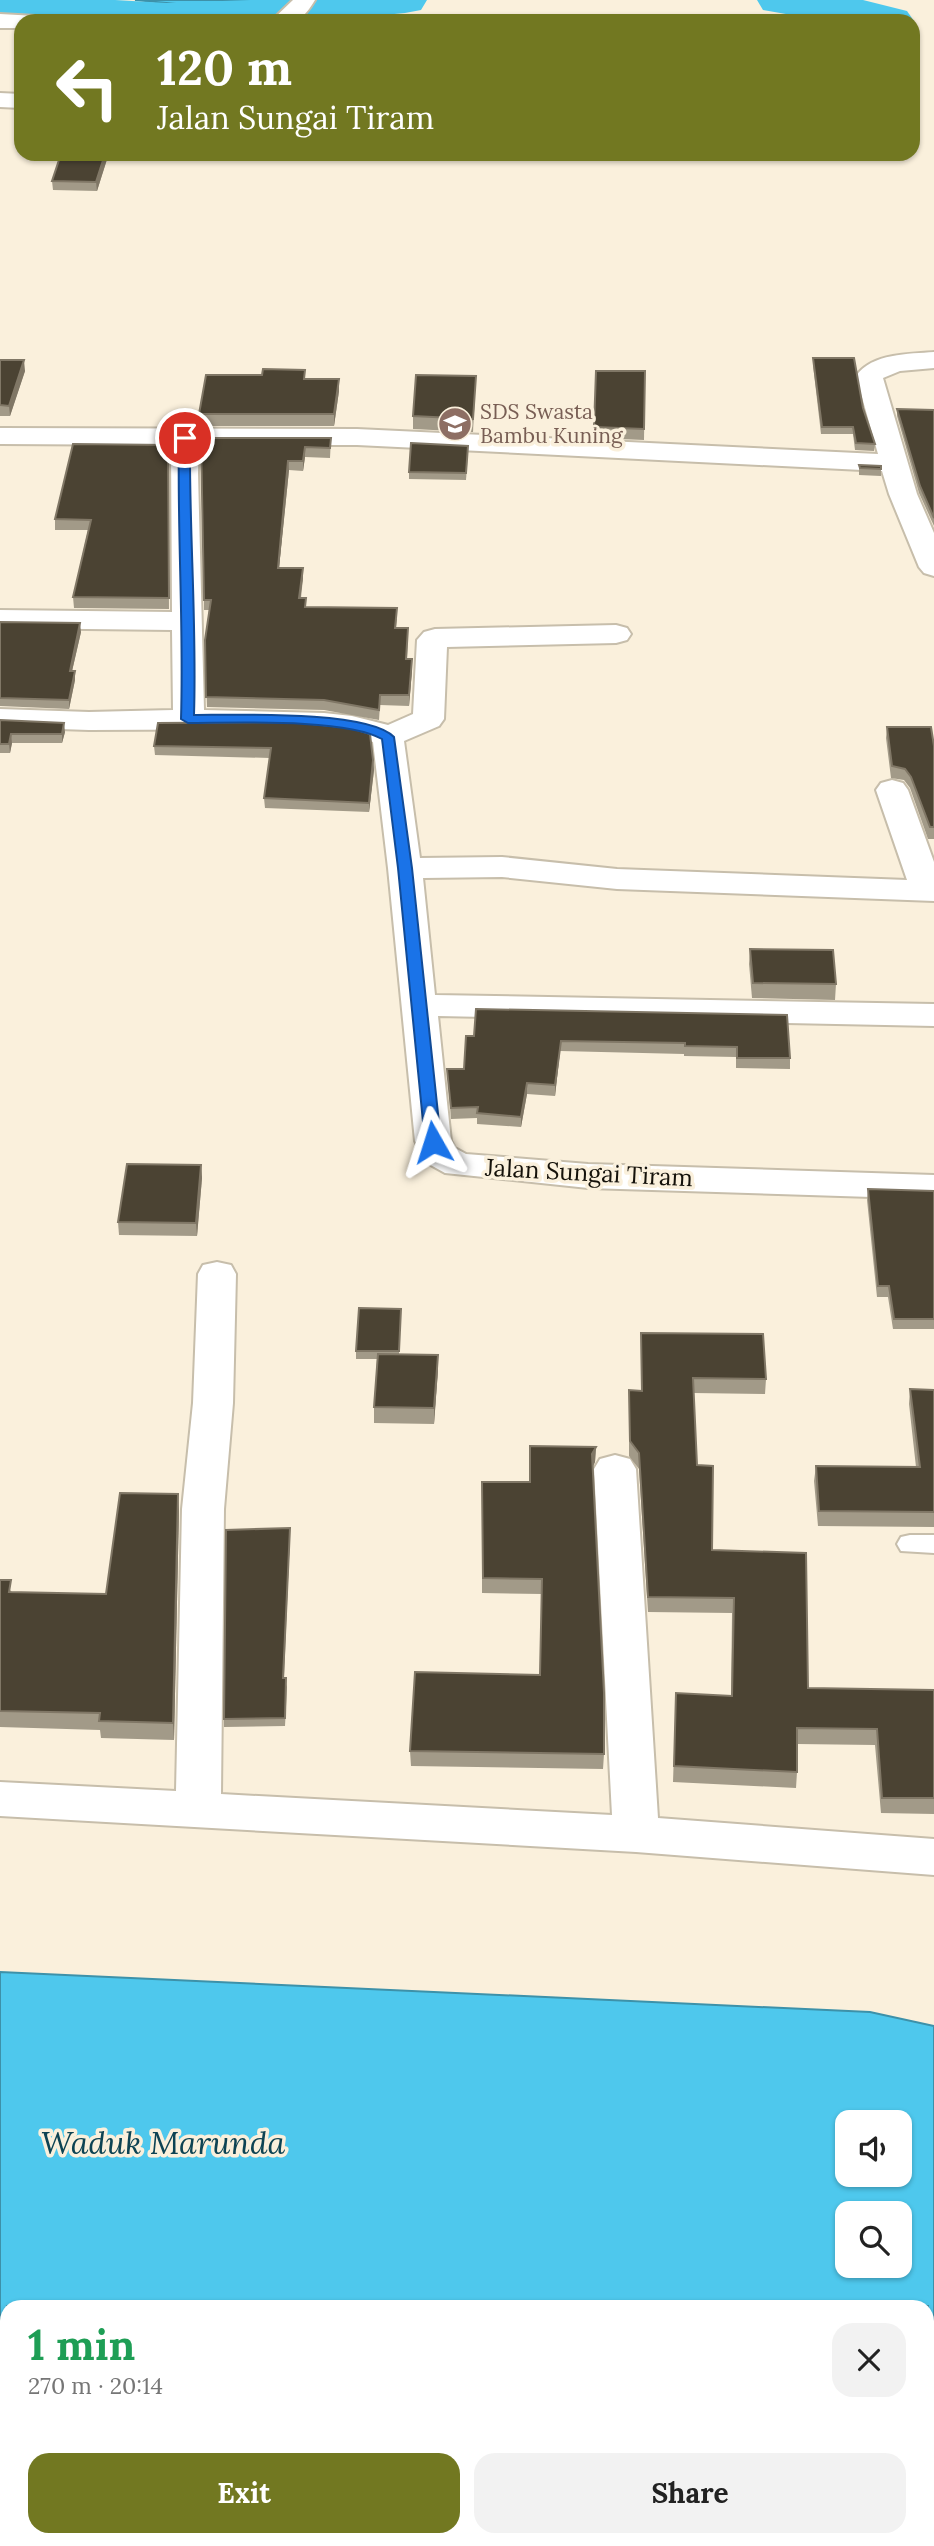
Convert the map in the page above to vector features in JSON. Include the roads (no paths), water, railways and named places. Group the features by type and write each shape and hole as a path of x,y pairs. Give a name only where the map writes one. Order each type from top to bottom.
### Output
{"street":[{"path":"934,360 890,365 869,376 903,495 934,566"},
{"path":"0,436 357,437 893,463"},
{"path":"185,438 184,517 190,653 188,719"},
{"path":"0,619 187,621"},
{"path":"0,718 260,719 355,725 388,737 428,719 432,640 435,638 616,634"},
{"name":"Jalan Sungai Tiram","path":"388,737 405,868 433,1142 440,1155 458,1165 588,1176 934,1187"},
{"path":"405,868 502,867 617,879 931,891 892,790"},
{"path":"418,1005 934,1015"},
{"path":"198,1810 203,1509 213,1403 217,1274"},
{"path":"615,1469 636,1834"},
{"path":"0,1799 636,1834 934,1857"}],"water":[{"path":"135,0 279,0 197,6"},
{"name":"Waduk Marunda","path":"0,1972 870,2012 934,2026 934,2300 0,2300"}],"waterway":[{"path":"246,14 405,0"},
{"path":"779,0 865,14"},
{"path":"0,6 121,14"}],"place":[{"name":"SDS Swasta Bambu Kuning","path":"455,424"}]}
